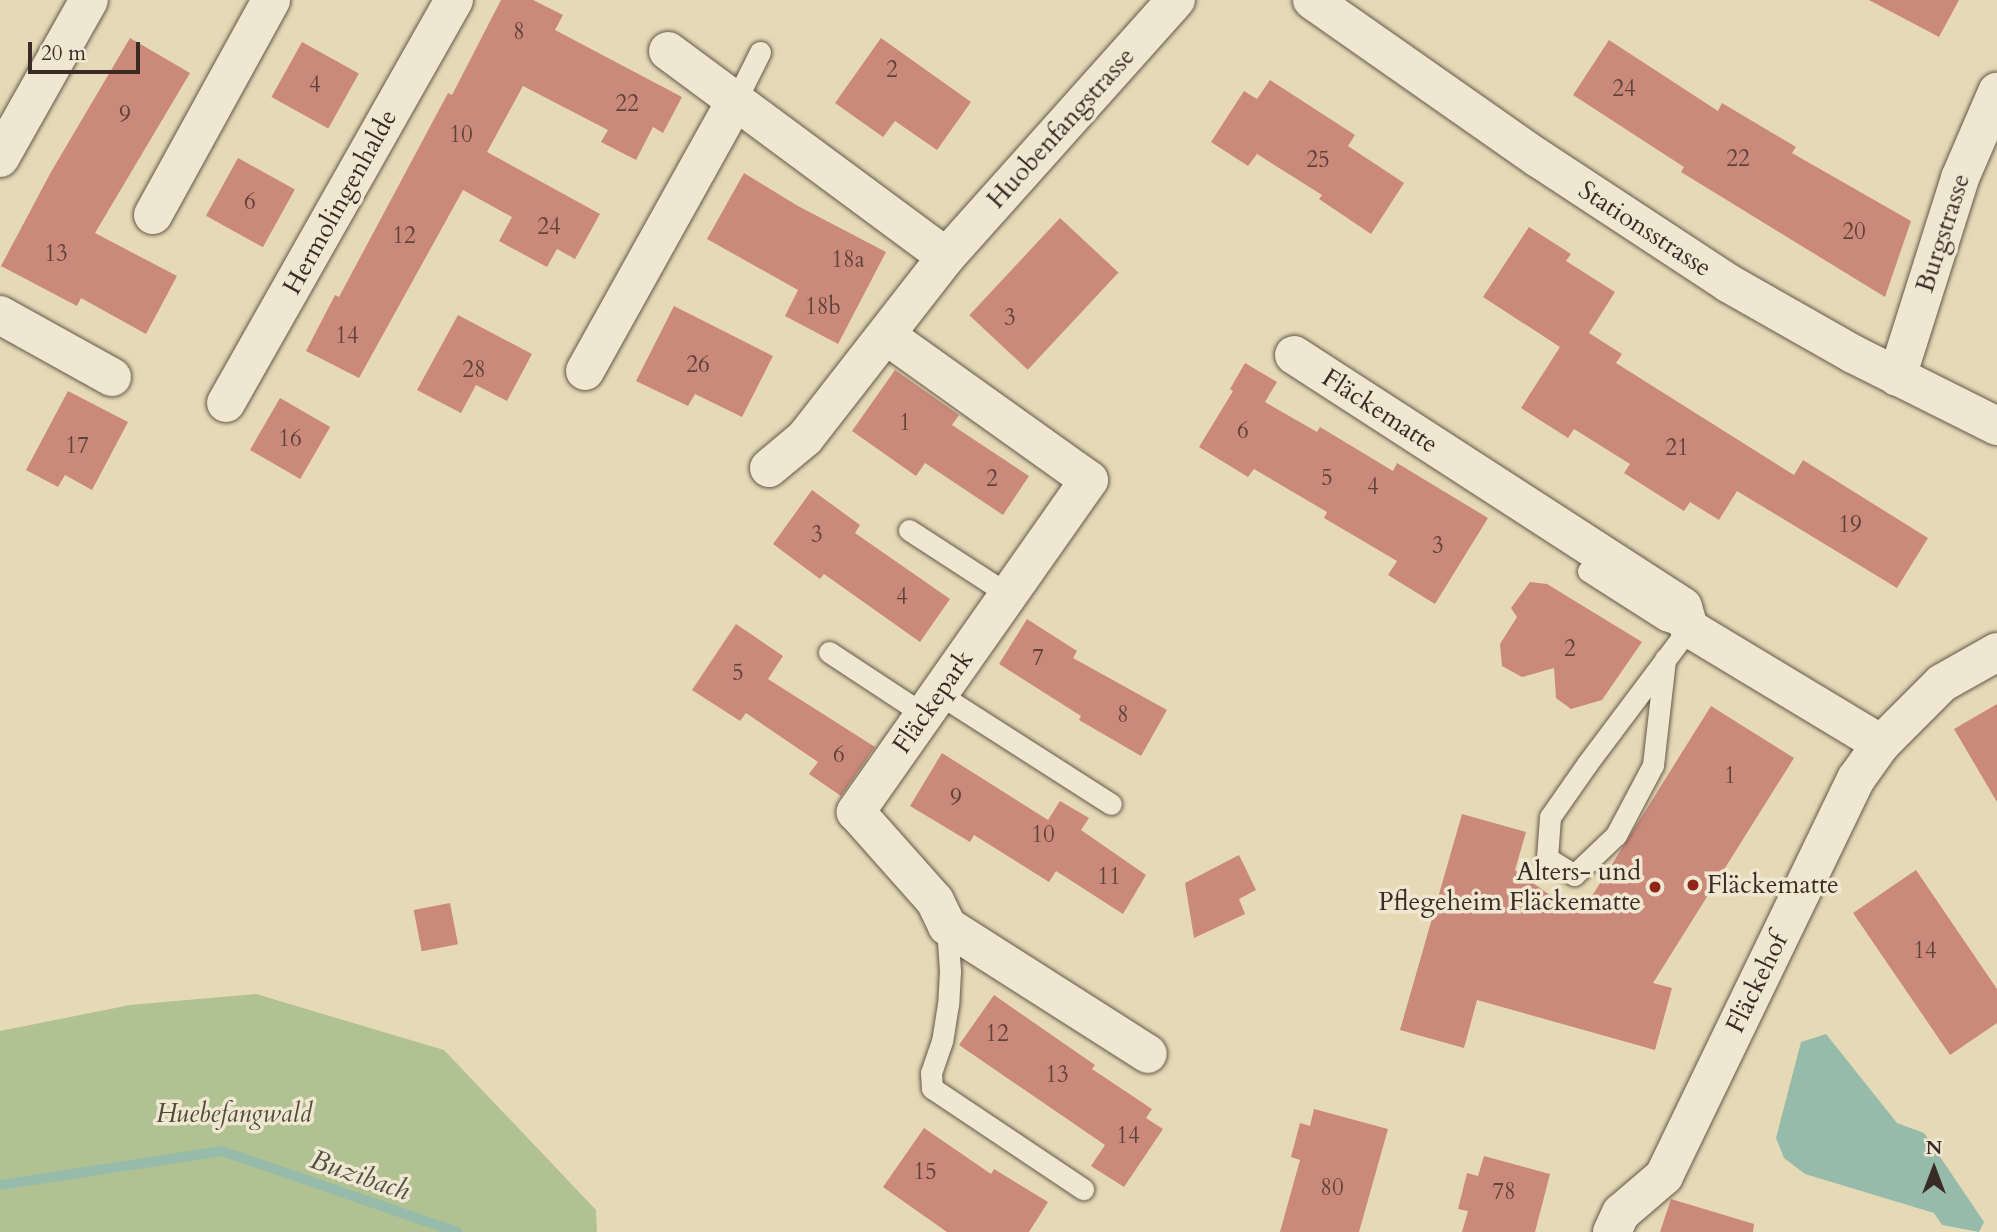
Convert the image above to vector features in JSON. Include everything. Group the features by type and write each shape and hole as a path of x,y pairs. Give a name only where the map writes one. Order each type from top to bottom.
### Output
{"street":[{"path":"0,158 89,0"},
{"path":"153,215 271,0"},
{"name":"Hermolingenhalde","path":"226,403 454,0"},
{"name":"Huobenfangstrasse","path":"769,468 805,438 946,257 1176,0"},
{"name":"Stationsstrasse","path":"1312,0 1527,151 1727,284 1897,377 1997,426"},
{"path":"668,51 946,257"},
{"name":"Burgstrasse","path":"1897,377 1960,178 1997,92"},
{"path":"585,371 735,102"},
{"path":"0,315 112,377"},
{"name":"Fläckepark","path":"887,336 1089,480 856,812 935,901 947,926 1148,1054"},
{"name":"Fläckematte","path":"1294,355 1683,607 1689,628 1881,744"},
{"name":"Fläckehof","path":"1612,1232 1621,1213 1664,1176 1856,779 1881,744 1942,683 1997,652"}],"lane":[{"path":"735,102 760,52"},
{"path":"909,530 1009,595"},
{"path":"1588,571 1665,620 1689,628 1665,659 1550,817 1547,858 1573,875 1616,835 1653,765 1665,659"},
{"path":"829,652 932,704 1111,804"},
{"path":"947,926 950,971 948,1004 942,1041 931,1073 932,1088 1083,1189"}],"green space":[{"name":"Huebefangwald","path":"256,994 444,1050 596,1210 597,1232 0,1232 0,1031 130,1005"}],"shaded area":[{"path":"1826,1034 1897,1123 1924,1133 1984,1222 1979,1232 1942,1225 1934,1213 1805,1174 1784,1158 1776,1138 1801,1042"}],"building":[{"path":"501,0 533,0 563,15 555,30 682,97 663,133 653,127 636,160 601,142 608,130 523,86 487,152 600,214 575,259 557,249 547,267 499,241 512,217 463,190 359,378 306,351 335,295 339,297 448,93 452,95"},
{"path":"1869,0 1959,0 1939,37"},
{"path":"130,38 190,73 95,233 177,276 146,334 81,298 77,306 1,266 51,172"},
{"path":"881,38 971,102 937,150 895,121 883,137 835,103"},
{"path":"1609,40 1718,111 1722,103 1796,147 1792,153 1911,221 1885,297 1681,172 1684,167 1573,95"},
{"path":"302,42 359,74 328,129 271,97"},
{"path":"1270,80 1355,135 1348,146 1404,183 1371,234 1319,199 1322,195 1257,154 1248,166 1211,142 1244,91 1257,99"},
{"path":"238,158 295,190 263,247 206,216"},
{"path":"744,173 798,206 886,252 838,344 785,316 798,290 707,239"},
{"path":"1060,218 1119,273 1028,370 969,315"},
{"path":"1529,227 1571,254 1566,261 1615,292 1589,333 1622,354 1616,363 1794,475 1803,460 1928,538 1897,588 1737,491 1719,520 1690,502 1684,511 1624,473 1630,464 1574,429 1568,438 1521,408 1560,347 1483,297"},
{"path":"674,306 773,356 742,417 695,394 688,406 636,381"},
{"path":"458,315 532,354 507,401 476,385 461,413 417,390"},
{"path":"1245,363 1277,382 1265,402 1317,432 1320,427 1393,471 1397,463 1488,518 1435,604 1388,575 1397,561 1324,518 1327,512 1254,469 1248,477 1199,447 1233,391 1230,389"},
{"path":"895,370 959,415 952,425 1029,476 1003,515 925,463 916,476 852,431"},
{"path":"68,391 128,422 92,490 65,475 58,487 26,470"},
{"path":"280,398 330,427 300,479 250,450"},
{"path":"812,490 860,525 855,533 950,599 920,642 824,574 820,579 773,544"},
{"path":"1530,582 1547,584 1642,642 1602,700 1571,709 1556,698 1554,668 1522,677 1502,666 1500,644 1517,617 1511,608"},
{"path":"1027,619 1077,651 1073,658 1167,710 1141,756 1079,720 1081,716 999,664"},
{"path":"736,624 783,656 768,679 875,747 841,796 809,774 818,762 746,713 740,721 692,690"},
{"path":"1997,704 1997,802 1954,729"},
{"name":"Alters- und Pflegeheim Fläckematte","path":"1711,706 1794,758 1653,983 1672,988 1655,1050 1477,1000 1464,1048 1400,1030 1462,814 1526,832 1515,870 1568,908 1570,905 1582,912"},
{"path":"942,753 1048,820 1060,801 1089,818 1081,830 1146,875 1123,914 1056,871 1049,882 974,835 970,842 910,806"},
{"path":"1239,855 1256,890 1239,899 1245,914 1194,938 1185,883"},
{"path":"1916,870 1997,989 1997,1023 1950,1055 1853,913"},
{"path":"450,903 458,944 422,951 414,910"},
{"path":"994,995 1095,1065 1092,1069 1152,1109 1146,1118 1163,1129 1124,1187 1091,1166 1105,1145 959,1045"},
{"path":"1314,1109 1388,1129 1359,1232 1280,1232 1300,1160 1291,1157 1300,1123 1310,1126"},
{"path":"924,1128 991,1174 994,1169 1048,1202 1029,1232 947,1232 883,1187"},
{"path":"1484,1156 1550,1174 1535,1232 1462,1232 1468,1211 1458,1209 1467,1173 1478,1176"},
{"path":"1671,1199 1754,1224 1753,1232 1660,1232"}],"waterway":[{"name":"Buzibach","path":"0,1185 222,1151 457,1232"}],"place":[{"name":"Fläckematte","path":"1693,885"},
{"name":"Alters- und Pflegeheim Fläckematte","path":"1655,887"}]}
